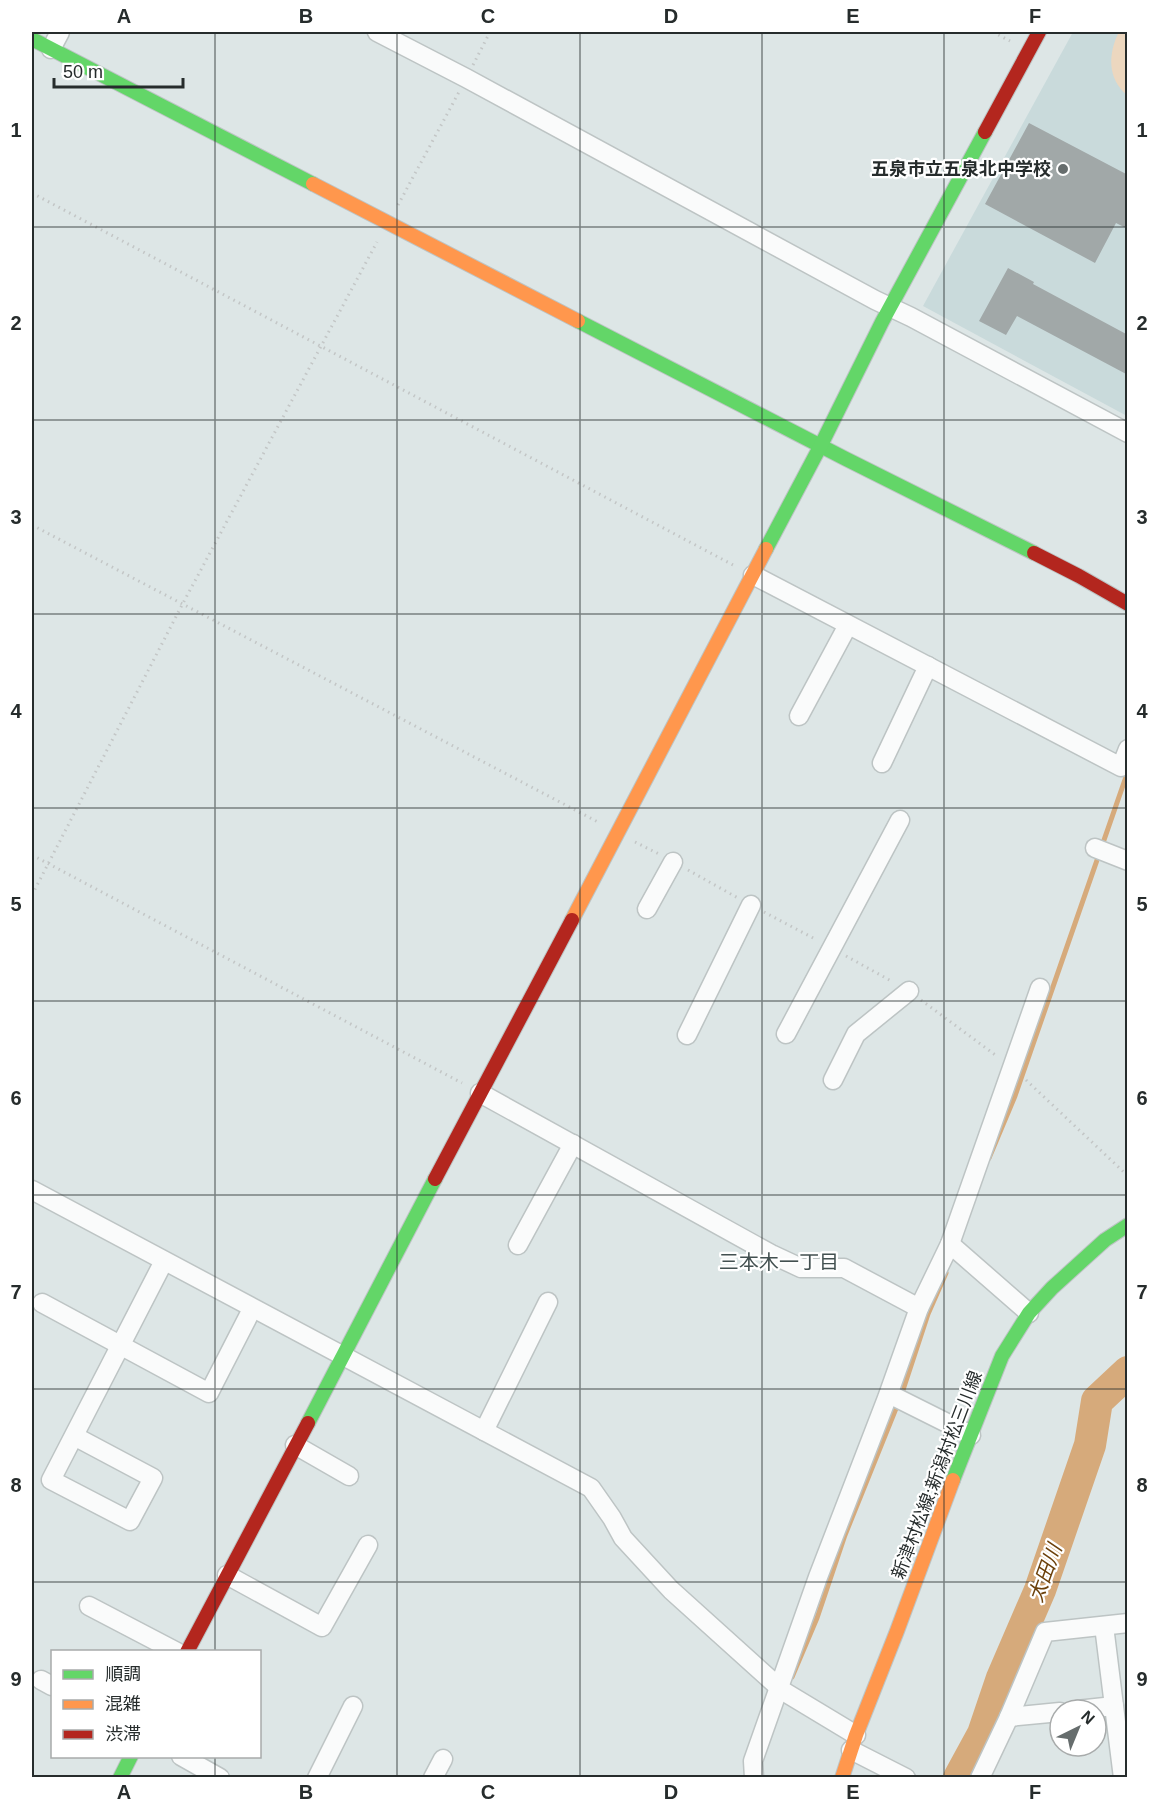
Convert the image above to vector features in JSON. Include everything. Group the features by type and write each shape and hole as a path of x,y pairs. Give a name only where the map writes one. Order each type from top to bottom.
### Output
{"street":[{"path":"51,49 60,32"},
{"path":"377,32 1128,433"},
{"path":"188,1650 821,445 882,322 1039,32"},
{"path":"32,39 857,465 1079,576 1128,604"},
{"path":"753,575 1121,767 1128,749"},
{"path":"799,716 848,625"},
{"path":"882,763 928,666"},
{"path":"786,1034 900,820"},
{"path":"1095,848 1128,861"},
{"path":"647,909 673,862"},
{"path":"687,1035 751,905"},
{"path":"754,1778 753,1761 778,1687 889,1394 919,1308 950,1244 1040,988"},
{"path":"833,1080 856,1034 909,991"},
{"path":"480,1093 801,1268 844,1268 919,1308"},
{"path":"518,1245 573,1144"},
{"path":"32,1190 591,1488 623,1538 663,1582 778,1687 853,1743 906,1778"},
{"name":"新津村松線;新潟村松三川線","path":"842,1778 853,1743 1002,1356 1029,1313 1052,1288 1104,1240 1128,1225"},
{"path":"950,1244 1029,1313"},
{"path":"74,1436 153,1478 130,1521 51,1480 164,1262"},
{"path":"484,1431 548,1302"},
{"path":"42,1303 209,1393 252,1309"},
{"path":"889,1394 971,1435"},
{"path":"295,1445 349,1476"},
{"path":"227,1575 322,1627 368,1545"},
{"path":"88,1606 173,1650"},
{"path":"980,1778 1045,1632 1128,1623"},
{"path":"1104,1626 1123,1778"},
{"path":"317,1778 353,1706"},
{"path":"1108,1707 1114,1706"},
{"path":"1009,1717 1048,1713"},
{"path":"120,1778 130,1758"},
{"path":"185,1758 220,1778"},
{"path":"433,1778 443,1759"}],"path":[{"path":"466,78 490,32"},
{"path":"32,193 753,575"},
{"path":"32,895 182,605 321,345"},
{"path":"32,525 618,832"},
{"path":"32,855 480,1093"},
{"path":"1026,1080 1128,1176"}],"shaded area":[{"name":"五泉市立五泉北中学校","path":"1073,32 1127,32 1127,416 923,306"},
{"path":"1119,32 1127,32 1127,95 1120,89 1111,65 1113,48"}],"building":[{"path":"1029,123 1128,175 1128,229 1116,223 1095,263 985,204"},
{"path":"1008,268 1128,335 1128,375 1017,316 1006,335 979,321"}],"waterway":[{"path":"989,1158 1015,1096 1128,771"},
{"path":"792,1677 817,1618 845,1535 901,1396 928,1314 946,1273"},
{"name":"太田川","path":"959,1778 983,1734 1002,1678 1040,1590 1090,1445 1097,1401 1128,1372"}],"traffic: fast":[{"path":"32,39 313,184"},
{"path":"766,549 882,322 985,132"},
{"path":"578,321 1034,553"},
{"path":"308,1423 435,1179"},
{"path":"953,1480 1002,1356 1029,1313 1052,1288 1105,1240 1128,1225"},
{"path":"120,1778 130,1758"}],"traffic: slow":[{"path":"313,184 578,321"},
{"path":"572,920 766,549"},
{"path":"842,1778 856,1735 953,1480"}],"traffic: jam":[{"path":"985,132 1039,32"},
{"path":"1034,553 1128,604"},
{"path":"435,1179 572,920"},
{"path":"188,1650 308,1423"}],"place":[{"name":"五泉市立五泉北中学校","path":"1063,169"}],"district":[{"name":"三本木一丁目","path":"779,1262"}]}
